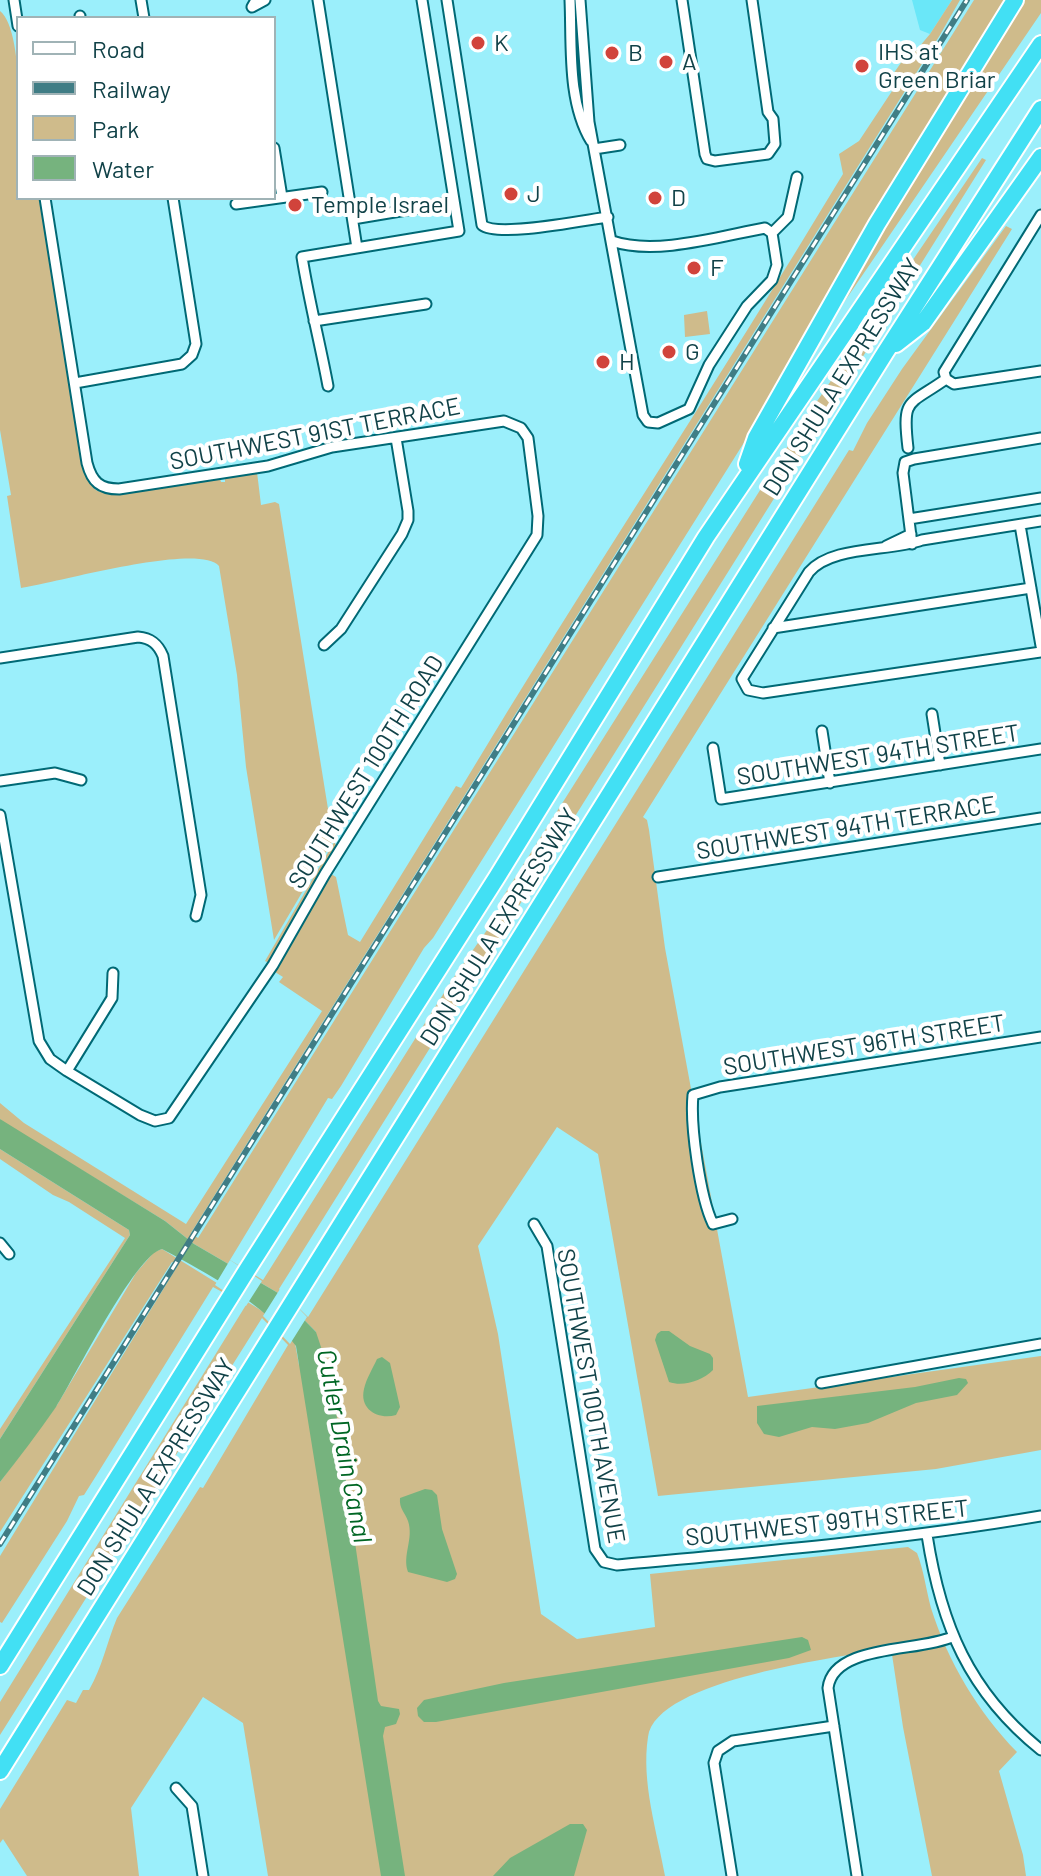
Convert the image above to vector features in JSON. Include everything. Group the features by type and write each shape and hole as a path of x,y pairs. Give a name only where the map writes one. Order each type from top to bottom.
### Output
{"highway":[{"path":"741,484 756,438 839,290 929,136 1015,0"},
{"name":"DON SHULA EXPRESSWAY","path":"0,1666 247,1270 489,891 741,484 1041,44"},
{"name":"DON SHULA EXPRESSWAY","path":"0,1771 885,353 1041,109"},
{"path":"885,353 923,323 1041,157"}],"street":[{"path":"254,4 265,0"},
{"path":"318,0 357,248"},
{"path":"328,386 302,257 459,231 422,0"},
{"path":"447,0 480,221 491,230 523,229 608,217"},
{"path":"570,0 574,86 580,123 593,147"},
{"path":"580,0 585,85 593,147 643,415 648,422 658,423 691,407 716,353 747,306 772,280 777,265 772,233 765,228 661,246 623,245 612,241"},
{"path":"682,0 705,154 709,160 715,161 768,154 775,144 752,0"},
{"path":"593,147 620,145"},
{"path":"276,160 282,197"},
{"path":"772,233 788,217 797,177"},
{"path":"276,198 322,192"},
{"path":"45,200 75,383 182,364 192,355 196,344 173,200"},
{"path":"236,204 262,200"},
{"path":"353,219 454,202"},
{"path":"946,379 946,366 1041,215"},
{"path":"314,321 426,304"},
{"path":"946,379 958,384 1041,371"},
{"path":"908,448 907,408 915,398 946,379"},
{"name":"SOUTHWEST 91ST TERRACE","path":"75,383 89,471 100,486 119,489 268,466 332,447 499,421 518,426"},
{"name":"SOUTHWEST 100TH ROAD","path":"67,1071 151,1120 163,1120 179,1106 239,1012 271,969 325,874 532,543 538,529 538,509 528,438 518,426"},
{"path":"324,645 341,629 405,529 408,511 396,438"},
{"path":"911,539 903,465 910,459 1041,438"},
{"path":"909,519 1041,498"},
{"path":"1020,525 1041,649 763,693 746,687 742,679 744,673 817,563 911,539 922,540 1041,521"},
{"path":"773,628 1031,588"},
{"path":"0,658 133,637 152,640 163,656 201,895 196,916"},
{"path":"932,714 940,765"},
{"path":"822,731 830,783"},
{"name":"SOUTHWEST 94TH STREET","path":"713,748 721,799 1041,749"},
{"path":"0,781 55,773 81,780"},
{"path":"0,815 35,1032 50,1059 67,1071 112,998 113,973"},
{"name":"SOUTHWEST 94TH TERRACE","path":"658,877 1041,818"},
{"name":"SOUTHWEST 96TH STREET","path":"732,1219 713,1224 709,1216 701,1176 693,1095 720,1087 1041,1037"},
{"name":"SOUTHWEST 100TH AVENUE","path":"534,1224 547,1246 595,1549 602,1561 617,1565"},
{"path":"0,1243 9,1254"},
{"path":"821,1383 1041,1344"},
{"name":"SOUTHWEST 99TH STREET","path":"617,1565 927,1535 1041,1516"},
{"path":"927,1535 940,1604 952,1637 981,1688 1003,1715 1041,1750"},
{"path":"857,1876 828,1684 833,1672 855,1657 923,1646 952,1637"},
{"path":"732,1876 714,1763 720,1750 733,1741 834,1726"},
{"path":"176,1788 192,1806 203,1876"}],"shaded area":[{"path":"912,0 952,0 930,34 920,30"}],"green space":[{"path":"952,0 960,0 940,35 191,1233 198,1238 974,0 1009,0 782,382 424,948 341,1086 332,1099 328,1098 230,1260 263,1280 454,977 506,903 501,900 805,419 982,158 986,160 279,1289 308,1317 849,450 853,451 902,369 1006,226 1012,229 643,817 649,830 665,948 748,1397 1041,1356 1041,1450 936,1469 658,1496 598,1154 557,1127 478,1246 498,1334 541,1614 577,1639 655,1627 650,1574 908,1547 917,1553 931,1608 955,1667 977,1703 1017,1752 999,1771 1026,1876 932,1876 891,1648 754,1674 682,1700 659,1717 648,1737 646,1754 651,1806 665,1876 268,1876 243,1723 203,1697 131,1808 139,1876 27,1876 3,1839 0,1843 0,1809 67,1700 76,1703 83,1690 89,1690 117,1618 200,1487 203,1488 288,1345 262,1318 0,1735 0,1702 246,1305 213,1287 2,1623 0,1556 178,1265 172,1262 0,1532 0,1482 57,1405 136,1273 154,1252 162,1249 267,1314 295,1343 299,1365 316,1332 278,1293 194,1244 165,1221 3,1122 0,1119 0,1103 24,1123 186,1224 322,1011 279,982 283,977 275,972 331,874 336,877 348,935 360,942 456,786 461,788 843,174 839,154 859,141 898,82 891,77 905,57 914,53 930,34"},
{"path":"1022,0 1041,0 1041,13 821,336 845,288"},
{"path":"0,11 9,24 16,57 16,200 40,200 88,481 96,490 119,493 220,478 221,482 225,482 225,477 257,472 261,505 279,504 333,840 274,940 246,767 237,675 219,566 206,560 156,561 21,588 0,430"},
{"path":"707,311 710,334 685,337 684,315"},
{"path":"334,842 337,846 269,963 265,961"},
{"path":"0,1149 129,1230 130,1235 0,1439 0,1429 125,1238 0,1159"}],"water":[{"path":"0,1119 165,1221 194,1244 278,1293 316,1332 331,1377 378,1701 381,1706 399,1709 400,1714 396,1724 385,1727 383,1736 405,1876 381,1876 296,1346 268,1316 198,1268 162,1249 150,1256 121,1294 56,1407 0,1482 0,1439 130,1235 129,1230 0,1149"},
{"path":"661,1331 669,1331 690,1346 710,1354 713,1370 692,1382 669,1382 655,1340"},
{"path":"382,1357 390,1363 400,1407 396,1415 377,1415 364,1403 366,1381 377,1359"},
{"path":"966,1379 968,1383 957,1395 916,1403 868,1423 835,1429 812,1427 779,1437 764,1434 757,1423 757,1406 915,1387"},
{"path":"425,1489 437,1495 442,1529 457,1574 455,1579 447,1582 408,1572 409,1528 400,1498"},
{"path":"802,1637 808,1640 811,1650 789,1658 436,1722 424,1722 418,1716 417,1708 424,1700 504,1683"},
{"path":"570,1824 583,1824 587,1830 574,1876 493,1876 510,1858"}],"pier":[{"path":"230,1260 262,1281 246,1306 215,1285"},
{"path":"280,1289 307,1317 290,1344 263,1316"}],"railway":[{"path":"0,1544 967,0"}],"place":[{"name":"K","path":"478,43"},
{"name":"B","path":"612,53"},
{"name":"A","path":"666,62"},
{"name":"IHS at Green Briar","path":"862,66"},
{"name":"J","path":"511,194"},
{"name":"D","path":"655,198"},
{"name":"Temple Israel","path":"295,205"},
{"name":"F","path":"694,268"},
{"name":"G","path":"669,352"},
{"name":"H","path":"603,362"}],"water label":[{"name":"Cutler Drain Canal","path":"344,1446"}]}
